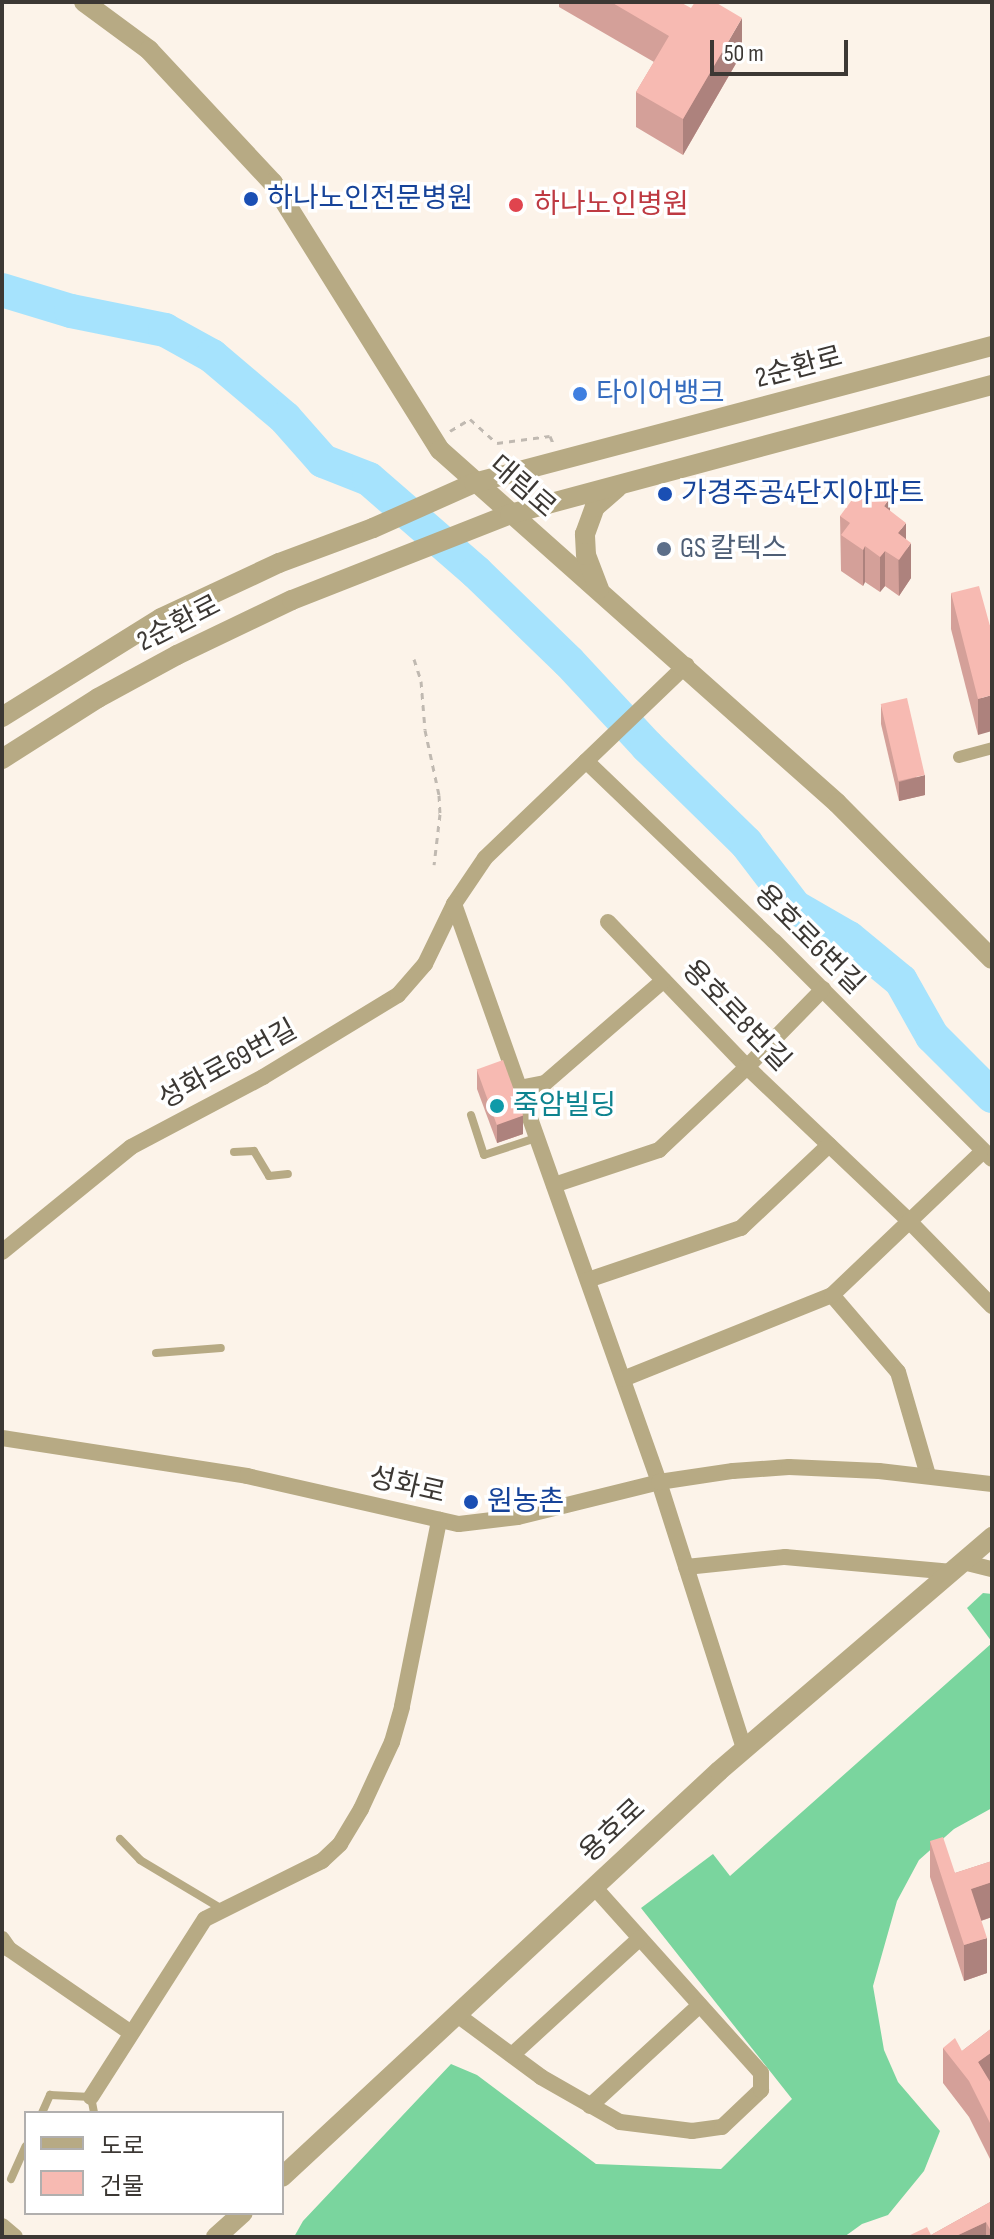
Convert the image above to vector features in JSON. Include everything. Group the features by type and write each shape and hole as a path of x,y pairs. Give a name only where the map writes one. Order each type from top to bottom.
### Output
{"street":[{"name":"대림로","path":"84,2 149,50 273,183 434,440 474,483 686,665 837,803 992,959"},
{"name":"2순환로","path":"2,717 161,618 279,563 373,528 474,483 992,346"},
{"path":"510,514 992,385"},
{"path":"601,593 586,555 586,525 595,507 622,484"},
{"name":"2순환로","path":"2,759 98,698 177,655 292,600 510,514"},
{"name":"성화로69번길","path":"2,1252 131,1147 274,1071 398,995 425,964 454,904 485,858 686,665"},
{"path":"959,757 992,748"},
{"name":"용호로6번길","path":"586,761 823,989 986,1157"},
{"path":"454,904 659,1482 744,1749"},
{"name":"용호로8번길","path":"608,922 747,1067 909,1221 992,1306"},
{"path":"519,1088 545,1083 664,980"},
{"path":"554,1185 659,1150 747,1067 823,989"},
{"path":"588,1280 741,1228 829,1145"},
{"path":"623,1379 832,1295 909,1221 986,1157"},
{"path":"832,1295 898,1372 928,1475"},
{"name":"성화로","path":"2,1438 247,1476 459,1524 518,1517 659,1482 789,1467 928,1475 992,1484"},
{"path":"92,2105 131,2033 205,1919 322,1861 340,1844 361,1809 392,1742 402,1706 439,1520"},
{"name":"용호로","path":"284,2175 744,1749 992,1537"},
{"path":"686,1567 785,1557 992,1569"},
{"path":"456,2014 512,2055 620,2122 692,2131 722,2127 761,2090 764,2082 761,2073 594,1887"},
{"path":"512,2055 640,1938"},
{"path":"2,1939 9,1949 131,2033"},
{"path":"590,2106 700,2005"},
{"path":"216,2237 240,2224"},
{"path":"2,2226 15,2237"}],"lane":[{"path":"471,1115 484,1155 537,1137"},
{"path":"234,1152 254,1151 269,1176 288,1174"},
{"path":"156,1353 221,1348"},
{"path":"120,1839 140,1860 222,1909"},
{"path":"43,2111 50,2095 92,2105"},
{"path":"11,2179 24,2150"}],"path":[{"path":"434,440 470,419 497,443 550,436 559,459"},
{"path":"414,659 421,681 425,730 439,795 434,865"}],"green space":[{"path":"983,1593 992,1594 992,1642 967,1608"},
{"path":"992,1643 992,1808 954,1829 919,1860 897,1901 873,1986 884,2050 898,2082 940,2131 924,2171 888,2215 862,2224 844,2237 294,2237 303,2221 451,2064 477,2075 596,2164 721,2169 792,2099 641,1908 713,1854 730,1876"}],"building":[{"path":"611,2 680,2 691,8 695,2 715,2 742,18 683,119 636,92 669,36"},
{"path":"870,484 890,498 884,506 906,523 898,533 911,543 899,560 885,551 880,557 865,546 863,550 841,535 850,523 840,516 857,493 862,496"},
{"path":"979,586 992,626 992,695 978,699 951,593"},
{"path":"907,698 925,775 898,781 881,704"},
{"path":"503,1060 523,1115 497,1125 477,1070"},
{"path":"943,1837 955,1873 992,1861 992,1882 971,1889 987,1938 964,1945 930,1841"},
{"path":"992,2028 992,2052 978,2062 992,2085 992,2127 969,2081 943,2048 955,2038 962,2051"},
{"path":"992,2201 992,2233 986,2222 954,2237 906,2237 927,2227 931,2235"}],"waterway":[{"path":"2,290 71,311 165,330 212,356 285,418 323,461 369,479 476,572 569,662 647,746 746,843 795,907 849,938 901,981 932,1036 992,1096"}],"place":[{"name":"하나노인전문병원","path":"251,199"},
{"name":"하나노인병원","path":"516,205"},
{"name":"타이어뱅크","path":"580,394"},
{"name":"가경주공4단지아파트","path":"665,494"},
{"name":"GS 칼텍스","path":"664,549"},
{"name":"죽암빌딩","path":"497,1106"},
{"name":"원농촌","path":"471,1502"}]}
